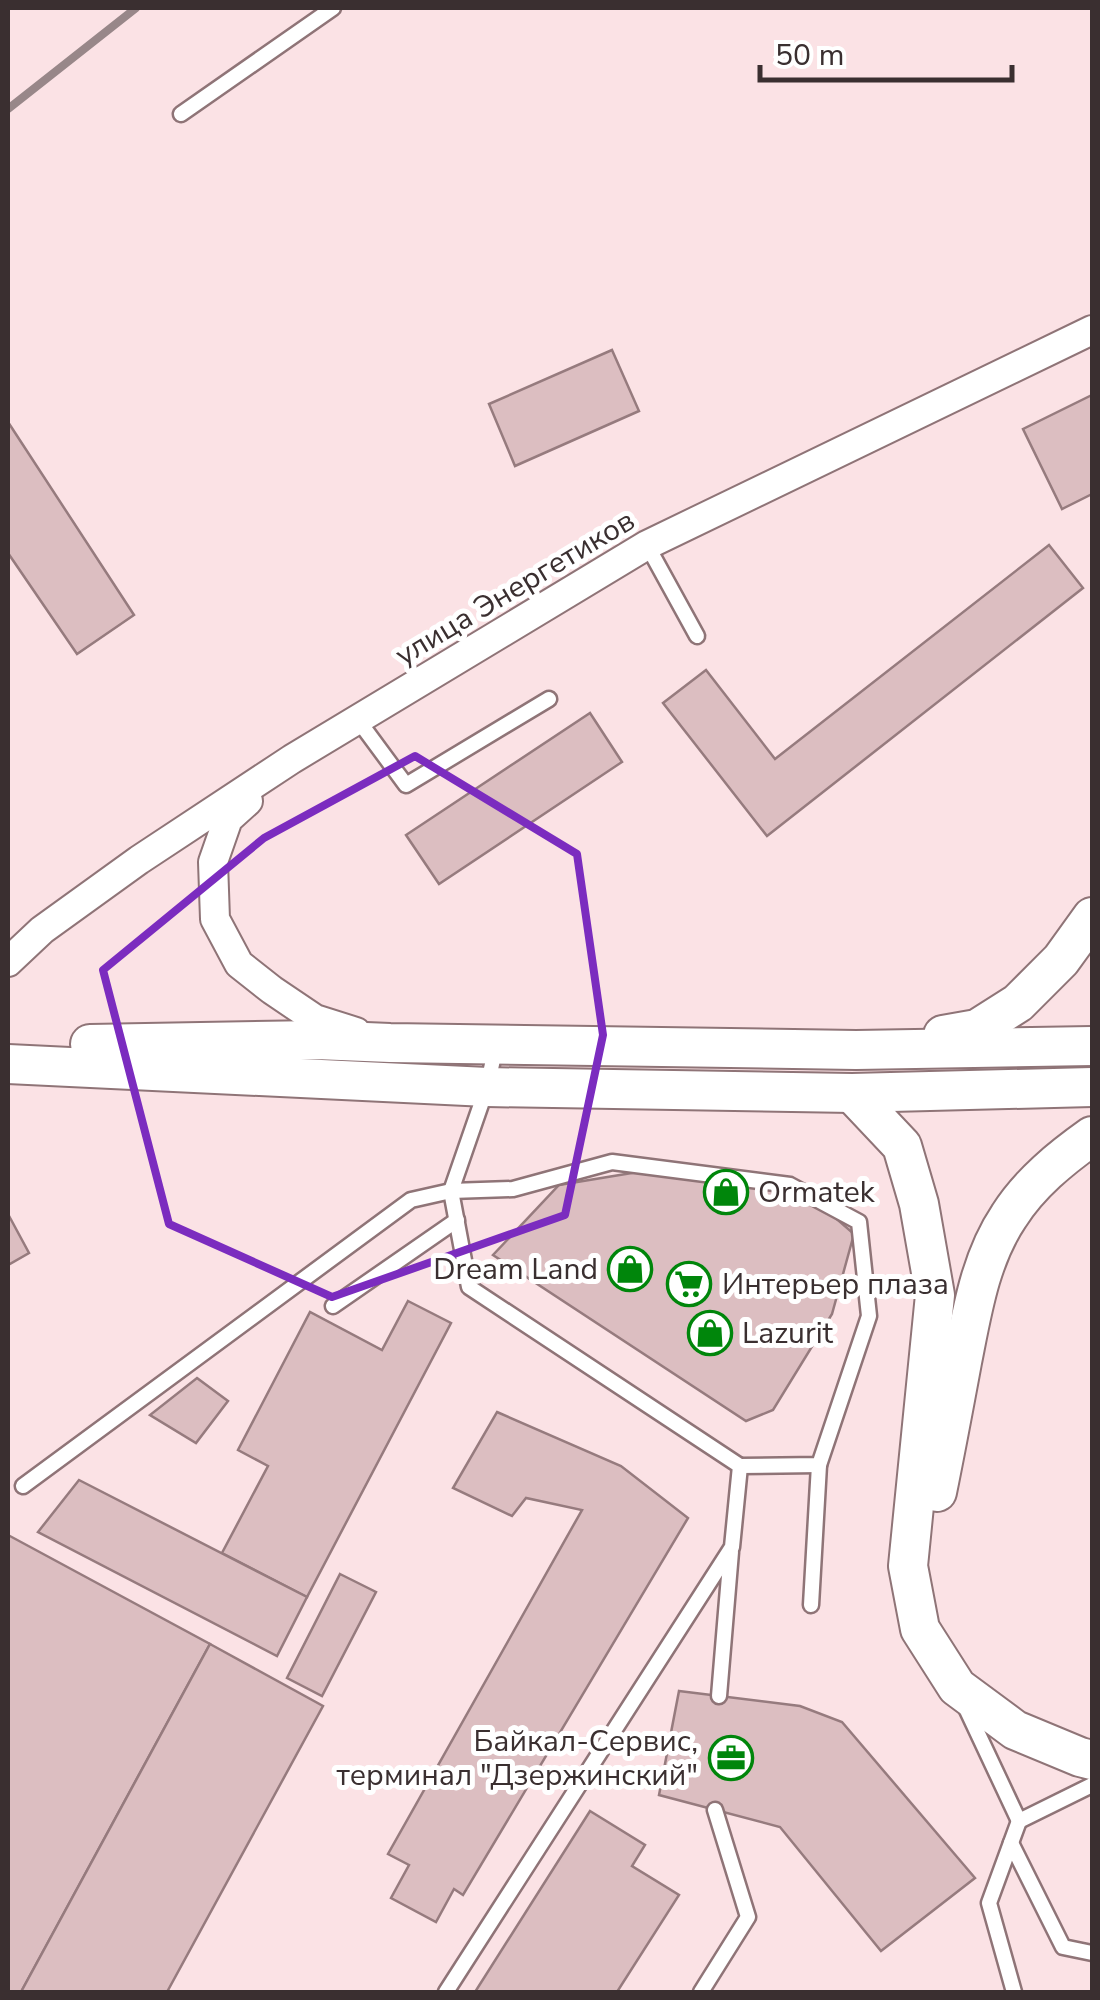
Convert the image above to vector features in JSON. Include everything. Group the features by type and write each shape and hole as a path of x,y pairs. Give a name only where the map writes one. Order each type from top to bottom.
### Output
{"main road":[{"path":"856,1050 977,1029 1018,1003 1061,960 1092,917"},
{"path":"8,1048 316,1040 856,1050 1092,1046"},
{"path":"8,1064 487,1087 852,1093 1092,1087"},
{"path":"852,1093 902,1146 922,1222 934,1295 908,1566 920,1629 957,1687 1015,1730 1092,1760"},
{"path":"1092,1136 1040,1178 1009,1216 986,1260 973,1304 922,1570 932,1622 964,1678 1014,1713 1092,1744"}],"street":[{"name":"улица Энергетиков","path":"8,962 42,930 139,860 292,759 647,546 1092,330"},
{"path":"292,759 228,819 213,862 216,918 239,964 272,990 316,1019 390,1044"}],"lane":[{"path":"181,114 333,8"},
{"path":"647,546 697,636"},
{"path":"358,720 406,785 549,698"},
{"path":"496,1045 487,1087 451,1191 469,1287 740,1466 819,1464"},
{"path":"24,1486 411,1200 451,1191 512,1189 612,1162 790,1185 859,1222 869,1316 819,1464 811,1605"},
{"path":"333,1306 456,1220"},
{"path":"719,1696 740,1466"},
{"path":"446,1992 732,1546"},
{"path":"957,1687 1019,1821"},
{"path":"1014,1992 989,1903 1019,1821 1092,1784"},
{"path":"701,1992 748,1916 715,1810"},
{"path":"1011,1843 1063,1947 1092,1953"}],"highlighted area":[{"path":"415,756 577,854 603,1035 565,1215 332,1297 169,1224 103,970 264,838"}],"building":[{"path":"612,350 639,411 515,466 489,404"},
{"path":"1092,395 1092,494 1062,509 1023,429"},
{"path":"8,422 134,615 77,654 8,553"},
{"path":"1049,545 1083,588 767,836 663,703 706,670 775,759"},
{"path":"590,713 622,762 439,884 406,835"},
{"name":"Интерьер плаза","path":"644,1171 744,1180 816,1201 854,1234 832,1314 773,1410 746,1421 493,1255 559,1185"},
{"path":"8,1214 29,1253 8,1265"},
{"path":"408,1301 451,1323 307,1597 222,1553 268,1466 238,1450 310,1312 382,1350"},
{"path":"197,1378 228,1401 196,1443 150,1415"},
{"path":"497,1412 621,1466 688,1518 463,1895 454,1889 436,1922 391,1898 409,1865 388,1854 582,1510 526,1498 512,1516 453,1488"},
{"path":"79,1480 307,1597 277,1656 38,1532"},
{"path":"8,1535 210,1644 21,1992 8,1992"},
{"path":"340,1574 376,1592 322,1696 287,1678"},
{"path":"210,1644 323,1706 167,1992 21,1992"},
{"path":"679,1691 800,1706 842,1722 975,1878 881,1951 780,1827 659,1795"},
{"path":"590,1811 645,1845 632,1866 679,1895 617,1992 475,1992"}],"railway":[{"path":"8,109 136,8"}],"place":[{"name":"Ormatek","path":"726,1192"},
{"name":"Dream Land","path":"630,1269"},
{"name":"Интерьер плаза","path":"689,1284"},
{"name":"Lazurit","path":"710,1333"},
{"name":"Байкал-Сервис, терминал \"Дзержинский\"","path":"731,1758"}]}
